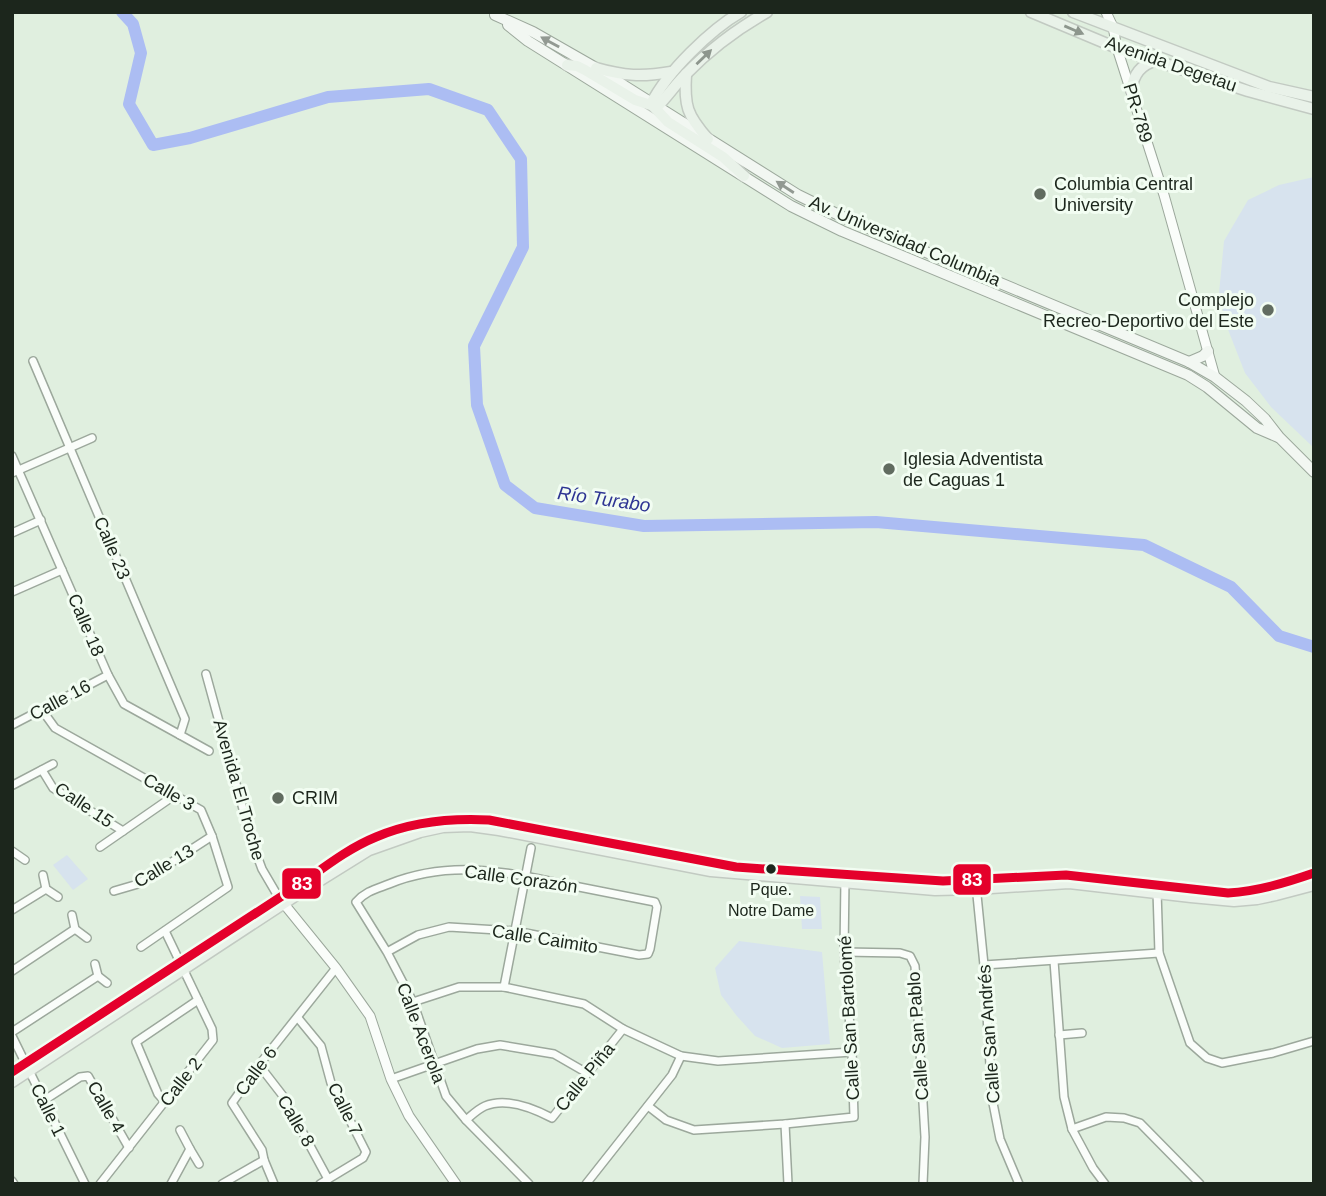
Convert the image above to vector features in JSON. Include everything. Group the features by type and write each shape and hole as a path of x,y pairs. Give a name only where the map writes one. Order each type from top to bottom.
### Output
{"main road":[{"path":"654,105 671,72 741,12"},
{"path":"654,105 713,48 767,12"},
{"name":"Avenida Degetau","path":"1031,12 1118,48 1248,91 1314,108"},
{"name":"Avenida Degetau","path":"1073,12 1269,86 1314,97"},
{"name":"Av. Universidad Columbia","path":"493,14 528,41 791,206 842,231 1188,375 1257,428 1279,437"},
{"name":"Av. Universidad Columbia","path":"493,14 533,32 596,68 798,195 847,219 1189,362 1215,377 1246,401 1314,472"},
{"path":"1131,90 1138,70 1157,60"},
{"path":"566,65 577,66 635,100 654,105 668,122 729,162 744,176"},
{"path":"596,68 620,75 645,76 671,72"},
{"path":"686,74 686,106 695,125 708,139"},
{"path":"1028,308 1033,296"},
{"path":"1121,347 1142,351 1199,375 1215,377 1220,389 1245,418"},
{"path":"1189,362 1208,351"},
{"path":"12,1082 27,1068 281,900 369,850 393,840 443,827 478,823 522,834 609,847 692,864 710,872 845,879 935,890 976,884 1069,883 1228,893 1276,886 1314,873"},
{"path":"1157,889 1234,901 1257,899 1314,885"},
{"path":"12,1072 27,1068"}],"street":[{"name":"PR-789","path":"1106,12 1113,27 1164,195 1215,377"},
{"name":"Calle 23","path":"33,361 185,719 180,735"},
{"path":"15,472 92,438"},
{"name":"Calle 18","path":"12,456 15,472 41,520 108,675 124,704 209,751"},
{"path":"12,533 41,520"},
{"path":"12,592 62,570"},
{"name":"Avenida El Troche","path":"206,674 252,842 262,869 281,900 336,968 370,1016 391,1079 409,1116 455,1183"},
{"name":"Calle 16","path":"12,725 108,675"},
{"name":"Calle 3","path":"42,710 55,728 201,810 228,887 165,931"},
{"path":"41,770 52,764"},
{"name":"Calle 15","path":"13,785 41,770 53,788 122,831"},
{"path":"100,847 175,795"},
{"name":"Calle 13","path":"114,891 138,884 212,836"},
{"path":"504,987 531,848"},
{"path":"12,851 24,860"},
{"name":"Calle Corazón","path":"356,902 364,894 408,876 443,870 477,869 649,901"},
{"path":"43,875 46,889 58,897"},
{"name":"Calle San Bartolomé","path":"648,1106 666,1120 694,1130 854,1117 844,952 845,879"},
{"name":"Calle San Andrés","path":"976,884 992,1098 1000,1139 1018,1183"},
{"path":"12,910 46,889"},
{"path":"1157,889 1159,953 1190,1043 1207,1058 1222,1063 1273,1053 1314,1041"},
{"name":"Calle Caimito","path":"387,951 418,934 449,927 514,931 639,955 648,954 657,907 654,902 649,901"},
{"name":"Calle Acerola","path":"356,902 387,951 414,1002 446,1096 528,1184"},
{"path":"72,915 75,929 87,938"},
{"path":"12,971 75,929"},
{"path":"141,947 165,931"},
{"name":"Calle 2","path":"100,1184 213,1040 212,1029 165,931"},
{"name":"Calle San Pablo","path":"844,952 900,953 910,956 915,966 925,1137 923,1184"},
{"path":"984,965 1159,953"},
{"path":"1054,961 1064,1097 1072,1129 1105,1184"},
{"path":"95,964 98,976 107,983"},
{"name":"Calle 6","path":"274,1184 262,1150 232,1103 336,968"},
{"path":"12,1034 98,976"},
{"path":"414,1002 459,987 504,987 584,1004 623,1029 681,1056 718,1061 852,1052"},
{"path":"166,1102 158,1094 136,1042 198,1000"},
{"name":"Calle 7","path":"298,1018 321,1046 331,1083 366,1152 363,1158 324,1181"},
{"name":"Calle Piña","path":"466,1120 484,1106 501,1103 533,1108 552,1118 623,1029"},
{"path":"1059,1035 1082,1033"},
{"name":"Calle 1","path":"12,1034 85,1184"},
{"path":"391,1079 477,1049 500,1045 554,1054 587,1073"},
{"path":"586,1184 672,1075 681,1056"},
{"name":"Calle 8","path":"259,1065 283,1096 324,1181"},
{"name":"Calle 4","path":"43,1101 80,1077 88,1076 130,1147"},
{"path":"1072,1129 1105,1117 1124,1118 1140,1123 1200,1184"},
{"path":"785,1124 788,1184"},
{"path":"180,1129 199,1164"},
{"path":"171,1184 190,1149"},
{"path":"222,1184 264,1160"}],"shaded area":[{"name":"Complejo Recreo-Deportivo del Este","path":"1314,177 1314,448 1271,407 1245,373 1227,327 1219,293 1224,241 1248,200 1279,185"},
{"path":"67,855 88,879 73,890 53,865"},
{"path":"800,896 820,897 822,929 802,929"},
{"path":"739,941 822,952 830,1044 782,1048 755,1036 736,1015 721,995 715,968"}],"waterway":[{"name":"Río Turabo","path":"122,12 133,24 141,53 129,104 153,145 190,138 328,97 429,89 488,110 521,159 523,247 474,346 477,405 505,485 535,508 644,526 876,522 1144,545 1231,587 1279,636 1314,647"}],"transit line":[{"name":"83","path":"12,1072 347,852 389,832 431,822 489,820 736,867 943,881 1066,875 1228,893 1271,886 1314,873"}],"place":[{"name":"Columbia Central University","path":"1040,194"},
{"name":"Complejo Recreo-Deportivo del Este","path":"1268,310"},
{"name":"Iglesia Adventista de Caguas 1","path":"889,469"},
{"name":"CRIM","path":"278,798"},
{"name":"Pque. Notre Dame","path":"771,869"}]}
